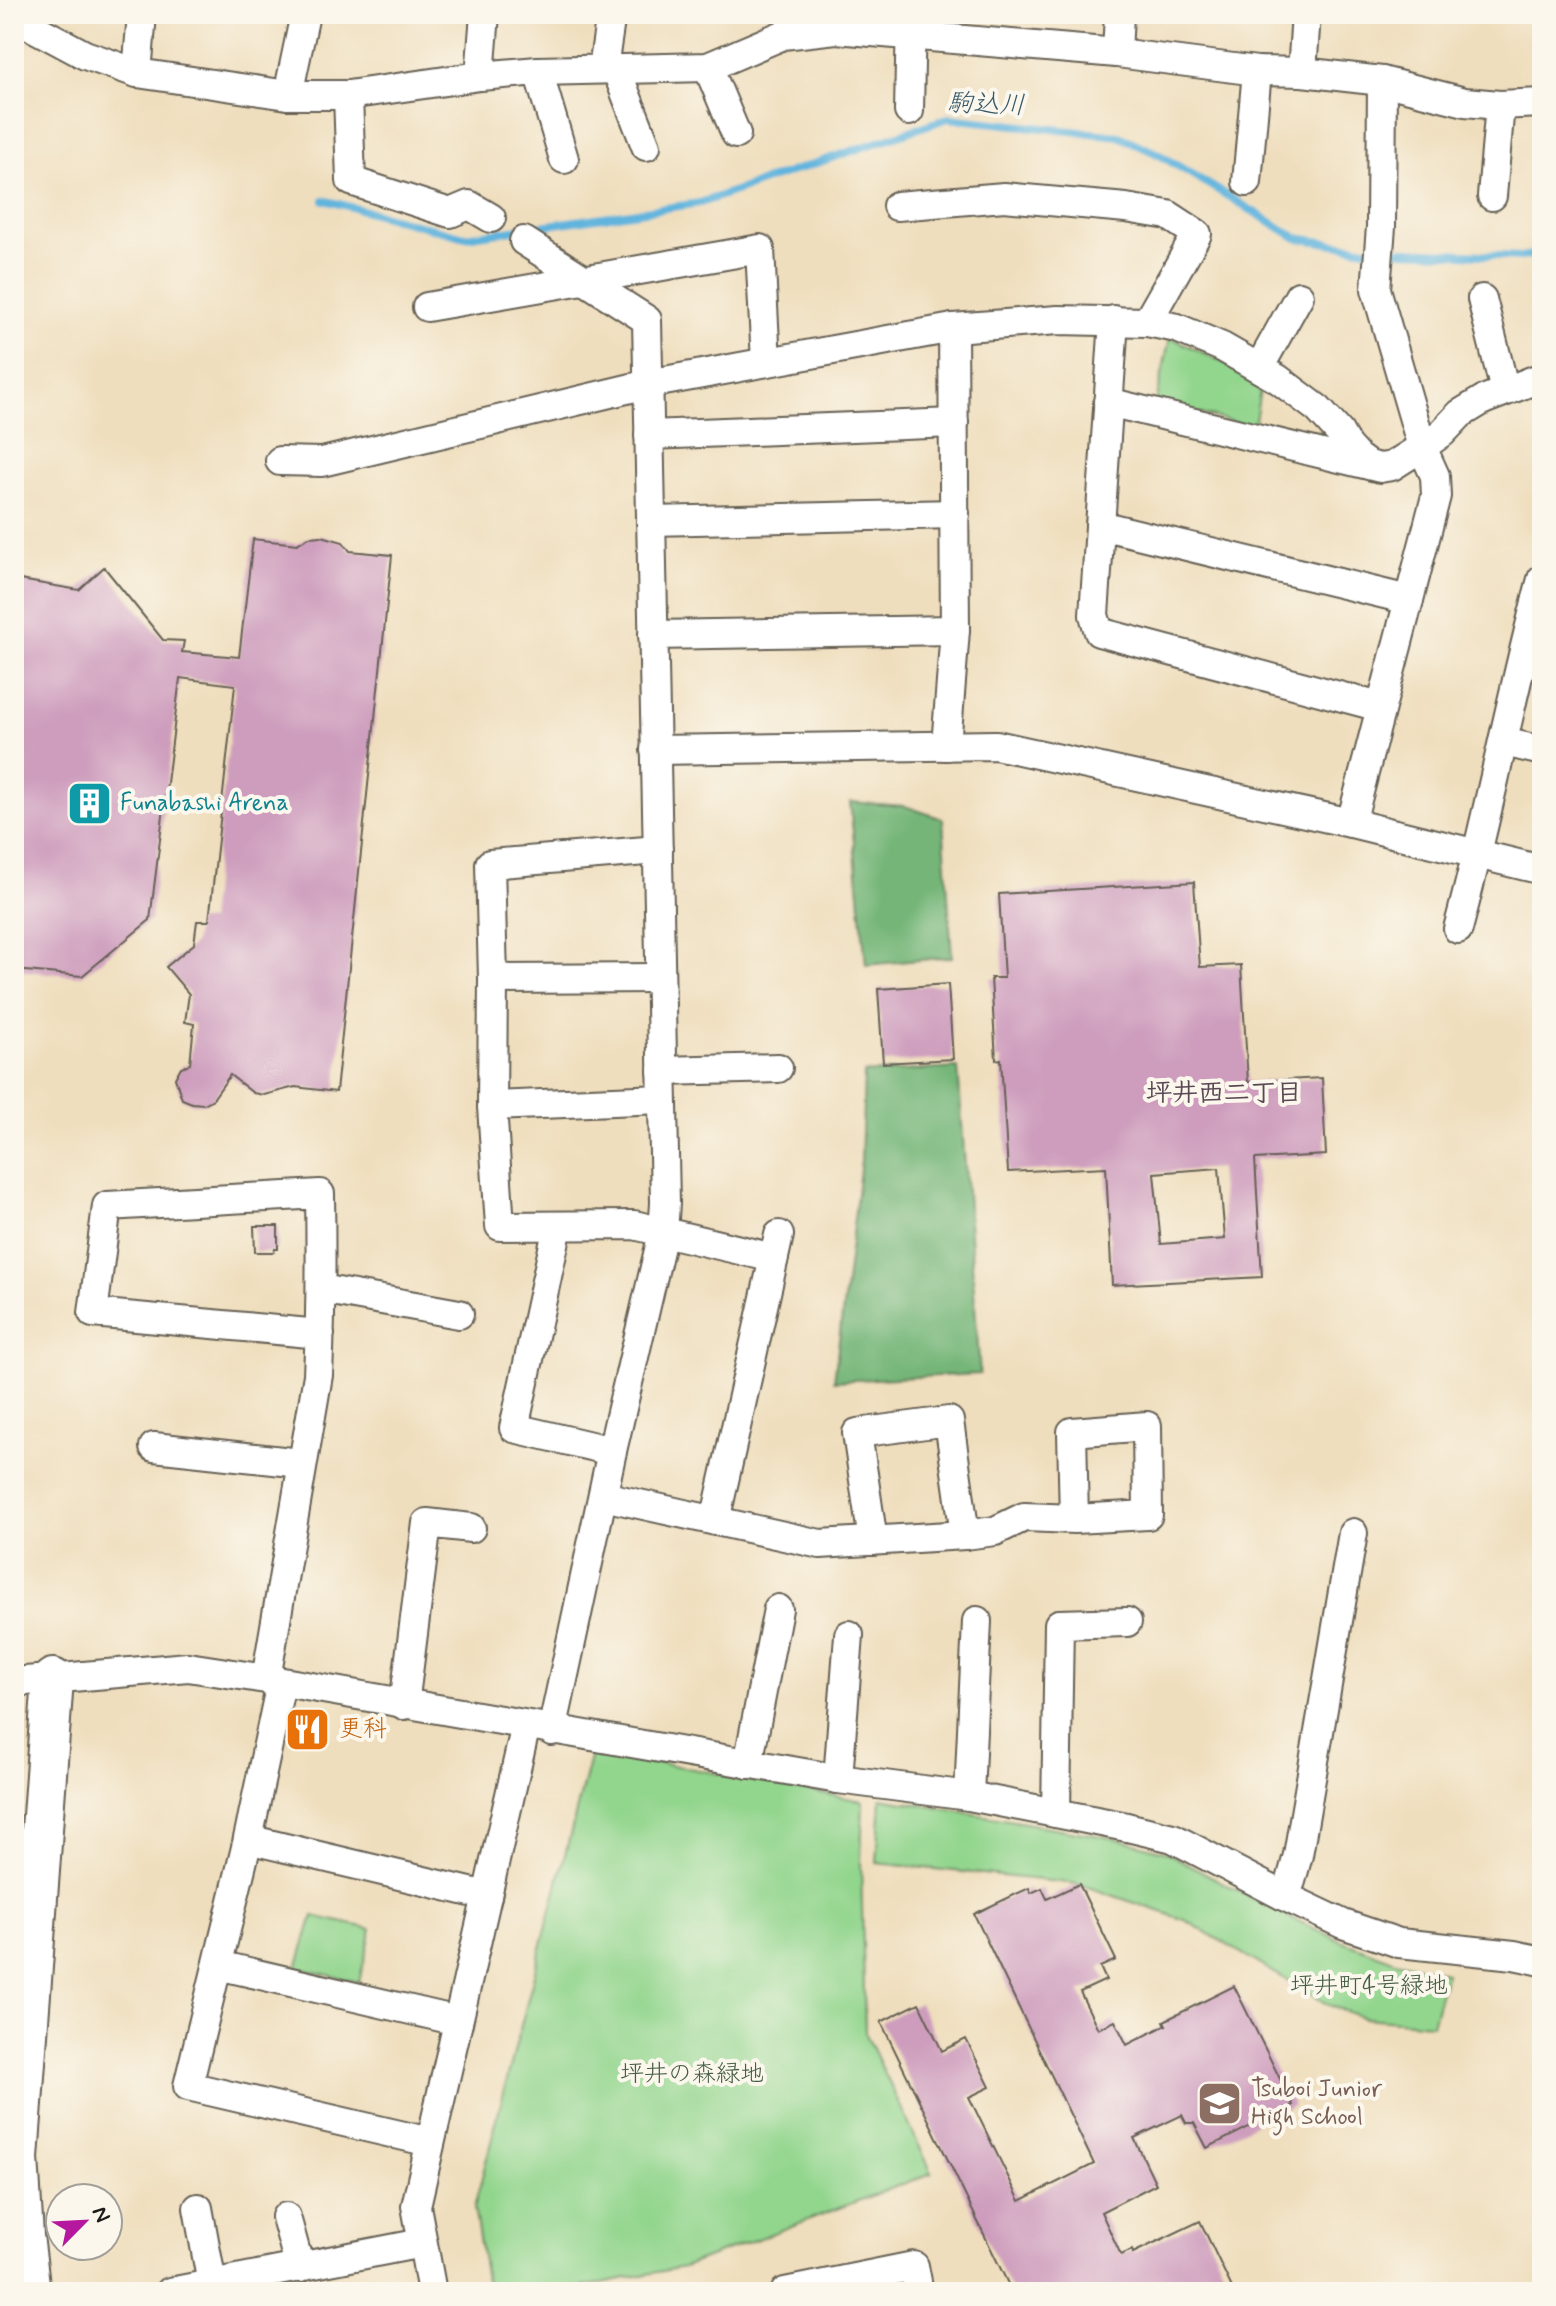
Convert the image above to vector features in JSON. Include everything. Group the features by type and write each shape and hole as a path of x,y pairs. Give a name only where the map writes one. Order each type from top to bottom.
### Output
{"street":[{"path":"137,73 142,14"},
{"path":"288,95 305,14"},
{"path":"480,76 485,14"},
{"path":"611,14 610,69 646,146"},
{"path":"1117,53 1119,14"},
{"path":"1302,72 1306,14"},
{"path":"14,17 85,55 137,73 288,95 348,95 538,71 708,67 783,35 912,25 1257,71 1302,72 1382,81 1465,102 1500,105 1542,103"},
{"path":"909,111 912,25"},
{"path":"708,67 736,134"},
{"path":"538,71 564,159"},
{"path":"1247,182 1257,71"},
{"path":"1351,823 1436,496 1435,476 1422,447 1376,289 1381,227 1382,81"},
{"path":"348,95 351,181 450,213 469,205 491,218"},
{"path":"1492,196 1500,105"},
{"path":"897,206 1004,197 1168,215 1197,234 1147,322"},
{"path":"432,2292 416,2206 487,1896 539,1728 603,1496 663,1233 665,1203 647,320 524,241"},
{"path":"427,307 760,249 766,362"},
{"path":"1259,368 1299,296"},
{"path":"1482,299 1505,391"},
{"path":"280,461 322,462 648,384 953,328 1058,320 1114,320 1147,322 1189,333 1259,368 1318,409 1347,446 1368,465"},
{"path":"1114,320 1094,615 1099,632 1380,707"},
{"path":"946,746 955,630 953,328"},
{"path":"1108,402 1380,468 1392,466 1422,447 1442,433 1460,414 1483,400 1542,377"},
{"path":"649,435 954,423"},
{"path":"651,521 955,514"},
{"path":"1100,525 1409,600"},
{"path":"1458,929 1535,631 1542,579"},
{"path":"653,635 955,630"},
{"path":"1504,742 1542,751"},
{"path":"655,750 996,745 1351,823 1542,870"},
{"path":"658,850 490,864 492,1106 500,1226 634,1225 663,1233 777,1246 715,1521"},
{"path":"493,979 660,978"},
{"path":"492,1106 778,1068"},
{"path":"320,1334 93,1313 107,1206 320,1194 321,1289 320,1334 318,1375 301,1463 274,1681 248,1839 188,2086 430,2142"},
{"path":"558,1226 514,1428 612,1451"},
{"path":"321,1289 459,1314"},
{"path":"873,1541 857,1433 949,1421 965,1535"},
{"path":"154,1447 301,1463"},
{"path":"603,1496 820,1544 965,1535 995,1531 1024,1517 1074,1519"},
{"path":"404,1705 427,1523 471,1528"},
{"path":"1284,1896 1298,1855 1353,1533"},
{"path":"748,1764 778,1609"},
{"path":"969,1796 977,1621"},
{"path":"1056,1813 1059,1624 1127,1622"},
{"path":"838,1779 849,1635"},
{"path":"14,1682 188,1667 838,1779 969,1796 1173,1838 1343,1924 1399,1943 1514,1955 1542,1961"},
{"path":"30,2292 18,2158 53,1679"},
{"path":"248,1839 487,1896"},
{"path":"218,1965 458,2021"},
{"path":"198,2208 212,2284"},
{"path":"286,2217 300,2268"},
{"path":"175,2292 422,2243"},
{"path":"785,2292 914,2266 919,2292"}],"green space":[{"path":"1170,337 1250,375 1260,390 1254,427 1156,403"},
{"path":"850,802 905,806 943,819 952,957 866,965"},
{"path":"958,1068 980,1374 834,1381 861,1161 864,1073"},
{"name":"坪井の森緑地","path":"592,1750 863,1801 861,1862 865,2032 932,2173 683,2267 556,2292 488,2292 474,2208"},
{"name":"坪井町4号緑地","path":"881,1798 1123,1840 1164,1851 1274,1910 1337,1939 1396,1961 1446,1973 1432,2024 1364,2018 1329,2005 1185,1920 1079,1884 877,1863"},
{"path":"313,1916 372,1929 359,1982 297,1968"}],"building":[{"name":"Funabashi Arena","path":"322,536 343,542 350,551 392,555 336,1092 295,1087 264,1095 253,1093 230,1075 213,1099 204,1104 192,1103 182,1099 175,1078 181,1067 190,1064 194,1024 185,1022 189,994 166,967 194,944 197,921 209,921 235,685 180,678 150,920 82,976 14,970 14,579 79,590 104,567 163,640 184,641 182,652 239,657 253,539 297,544 309,537"},
{"path":"1194,882 1200,967 1241,965 1248,1082 1322,1078 1326,1155 1255,1159 1262,1277 1112,1285 1106,1167 1008,1172 1001,1059 996,1060 991,978 1004,978 999,894","holes":["1219,1168 1225,1239 1161,1244 1154,1173"]},
{"path":"948,984 953,1059 883,1063 878,989"},
{"path":"254,1226 278,1226 278,1249 274,1252 255,1252"},
{"path":"1079,1884 1116,1960 1100,1967 1106,1980 1080,1992 1098,2029 1115,2021 1127,2045 1166,2025 1164,2021 1234,1986 1293,2105 1207,2148 1194,2123 1186,2123 1182,2115 1134,2138 1156,2184 1101,2212 1121,2255 1132,2250 1133,2253 1200,2221 1234,2292 1012,2292 881,2022 919,2003 942,2051 966,2039 990,2087 969,2097 1020,2201 1094,2164 974,1914 1029,1888 1031,1893 1042,1888 1047,1899"}],"waterway":[{"name":"駒込川","path":"324,200 465,237 700,203 948,118 1119,136 1158,154 1297,238 1366,249 1521,257 1542,253"}],"place":[{"name":"Funabashi Arena","path":"89,803"},
{"name":"更科","path":"308,1729"},
{"name":"Tsuboi Junior High School","path":"1220,2103"}],"district":[{"name":"坪井西二丁目","path":"1224,1094"}]}
